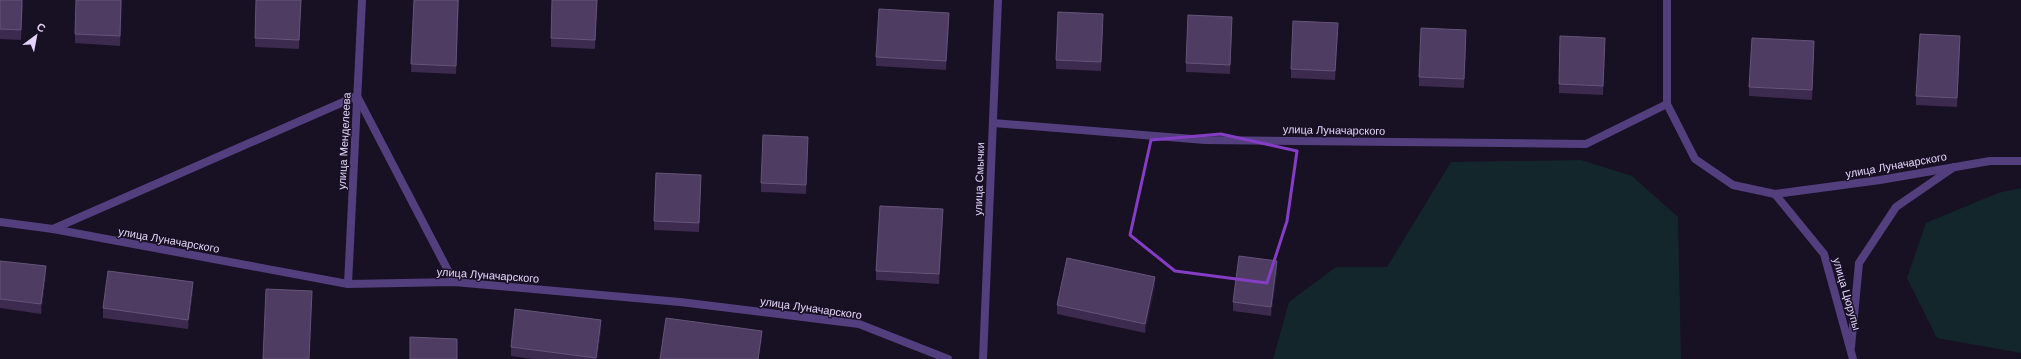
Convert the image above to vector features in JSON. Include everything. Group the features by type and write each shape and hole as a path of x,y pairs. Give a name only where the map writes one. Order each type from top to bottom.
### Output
{"street":[{"name":"улица Менделеева","path":"348,284 362,0"},
{"name":"улица Смычки","path":"983,359 998,0"},
{"path":"1667,0 1667,104 1695,159 1733,185 1775,194"},
{"path":"53,230 357,96 454,282"},
{"name":"улица Луначарского","path":"993,123 1205,140 1586,144 1667,104"},
{"name":"улица Луначарского","path":"1775,194 1880,180 1956,165 1990,161 2021,161"},
{"path":"1851,347 1859,263 1896,206 1956,165"},
{"name":"улица Цюрупы","path":"1775,194 1824,254 1851,347 1853,359"},
{"name":"улица Луначарского","path":"0,222 53,230 348,284 454,282 680,302 859,324 948,359"}],"highlighted area":[{"path":"1221,134 1297,151 1287,221 1267,283 1175,271 1130,235 1151,140"}],"shaded area":[{"path":"1581,160 1632,176 1678,217 1681,359 1273,359 1289,302 1336,267 1387,267 1451,162"},
{"path":"2021,188 2021,353 1937,338 1907,278 1926,223 1998,193"}],"building":[{"path":"0,0 22,0 21,30 0,29"},
{"path":"76,0 121,0 120,36 75,34"},
{"path":"256,0 301,0 299,40 255,38"},
{"path":"414,0 458,0 456,66 411,64"},
{"path":"552,0 597,0 595,40 551,38"},
{"path":"879,9 949,13 946,61 876,57"},
{"path":"1058,12 1103,14 1101,62 1056,60"},
{"path":"1188,15 1232,17 1230,65 1186,63"},
{"path":"1293,21 1338,23 1335,71 1291,69"},
{"path":"1421,28 1466,30 1464,79 1419,77"},
{"path":"1920,34 1960,36 1957,98 1916,96"},
{"path":"1560,36 1605,38 1603,86 1559,84"},
{"path":"1752,38 1814,41 1812,90 1749,87"},
{"path":"763,135 808,137 806,185 761,183"},
{"path":"656,173 701,175 699,223 654,221"},
{"path":"880,206 943,209 939,274 876,271"},
{"path":"1239,256 1277,261 1271,307 1233,302"},
{"path":"1067,258 1155,277 1145,324 1057,305"},
{"path":"0,261 46,266 41,304 0,299"},
{"path":"108,271 193,282 188,320 103,308"},
{"path":"266,289 312,291 309,359 263,359"},
{"path":"515,309 601,320 596,358 511,347"},
{"path":"666,318 762,331 758,359 660,359"},
{"path":"410,337 457,339 457,359 410,359"}]}
